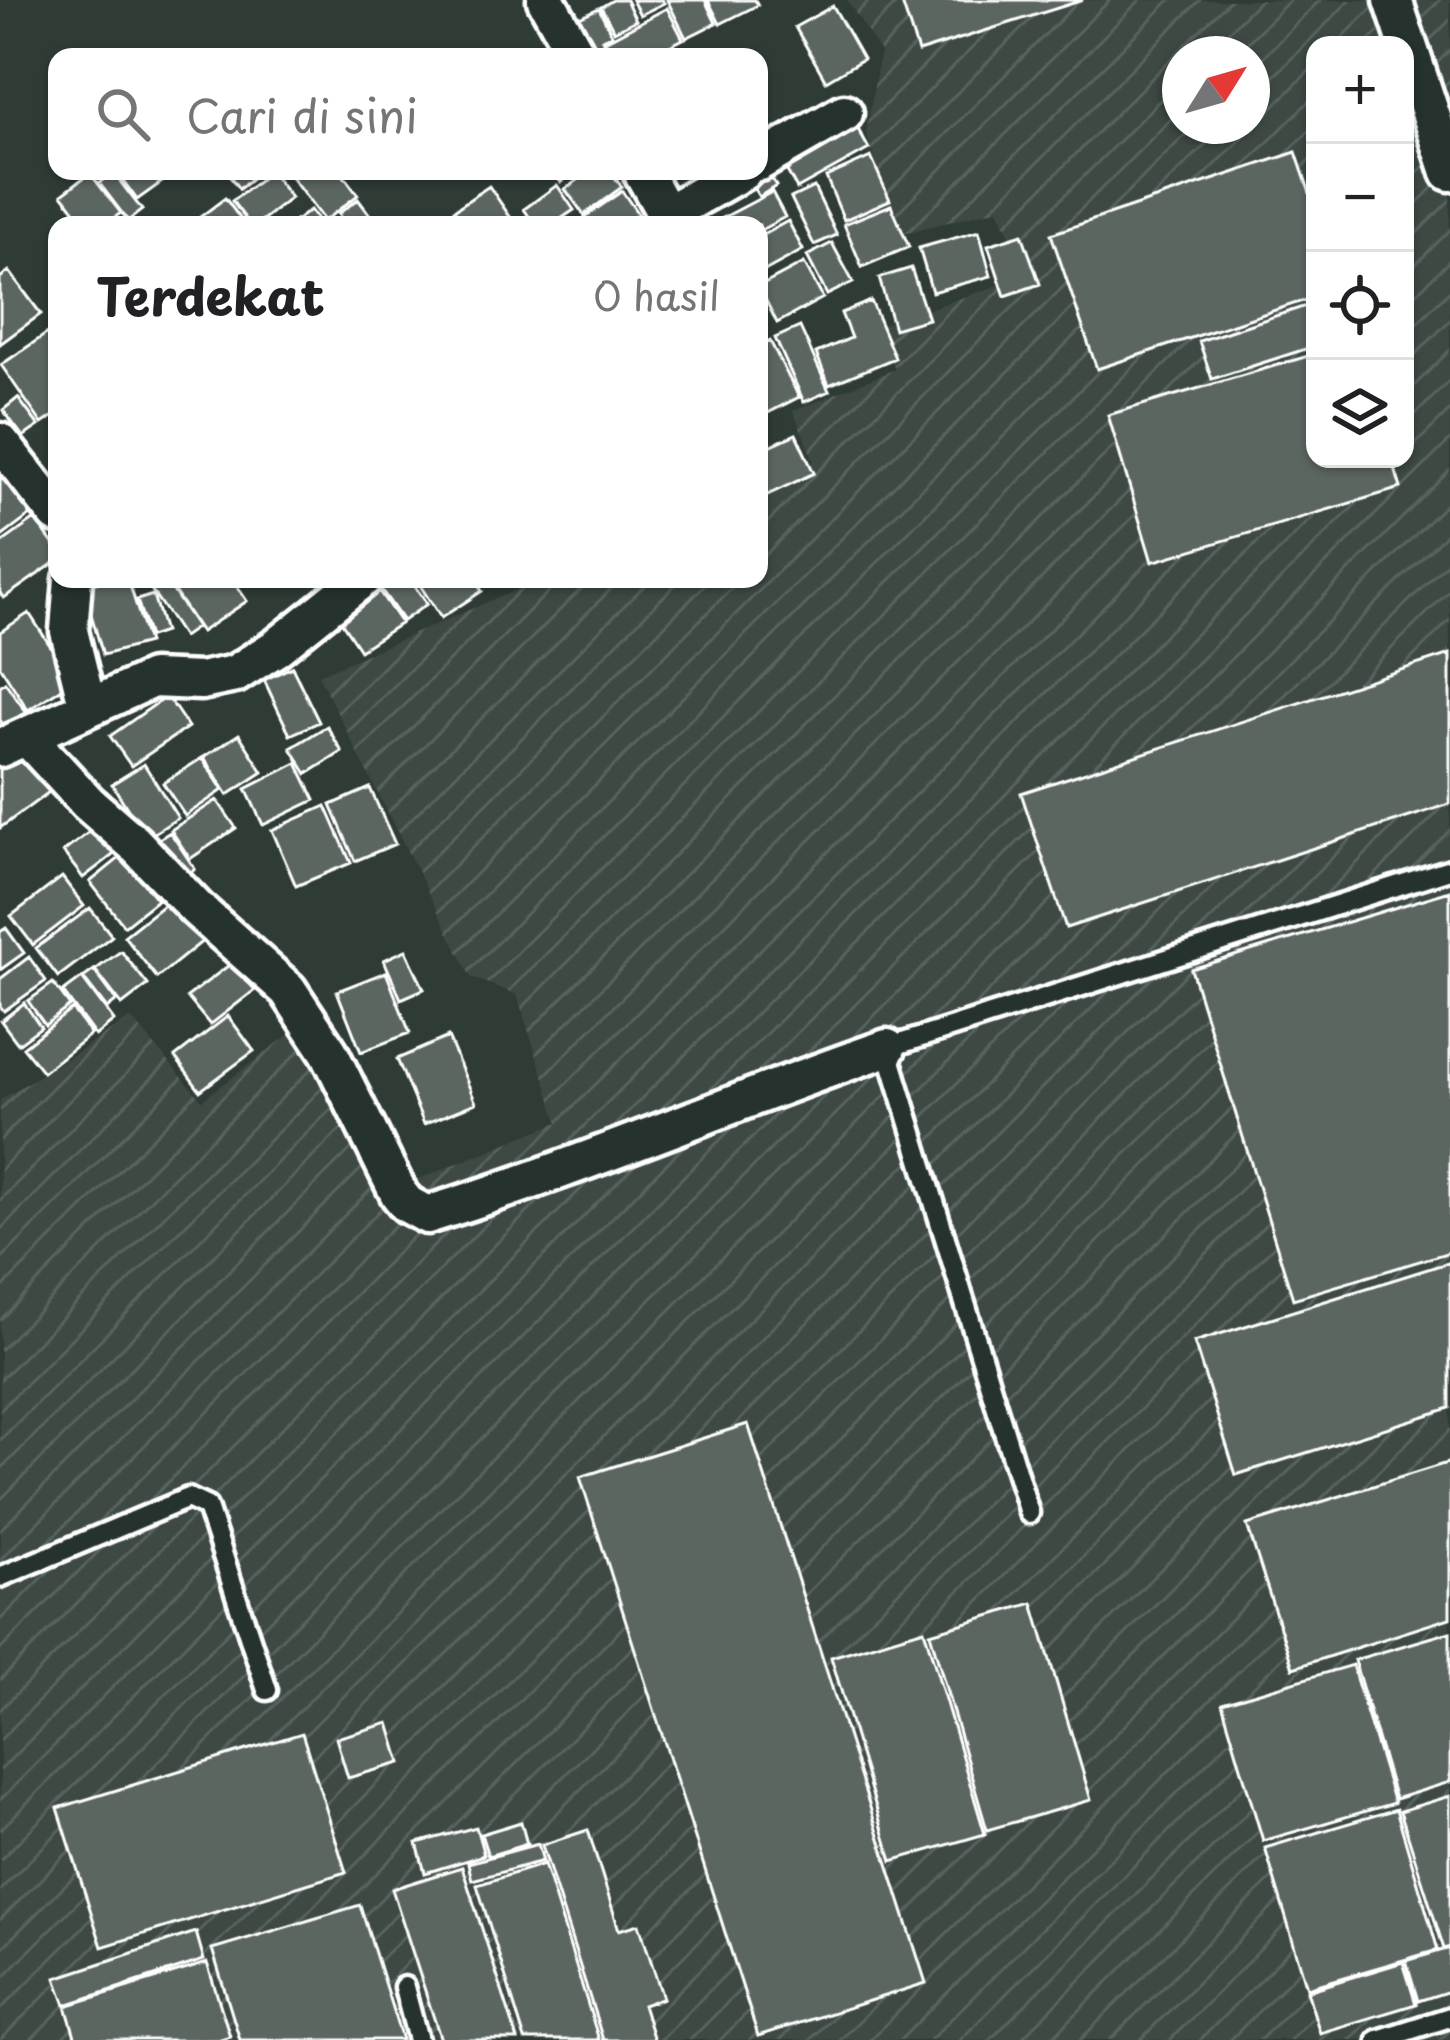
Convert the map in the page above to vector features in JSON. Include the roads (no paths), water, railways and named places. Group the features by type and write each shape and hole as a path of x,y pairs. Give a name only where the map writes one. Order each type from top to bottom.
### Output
{"street":[{"path":"546,0 573,48"},
{"path":"1393,0 1450,172"},
{"path":"768,157 844,113"},
{"path":"647,180 667,216"},
{"path":"675,216 729,180"},
{"path":"0,442 48,503"},
{"path":"72,588 69,631 88,708"},
{"path":"351,588 235,674 202,681 152,679 13,742 288,991 329,1052 407,1204 427,1215 524,1185 780,1084 887,1048"}],"lane":[{"path":"1029,1513 887,1048 1450,869"},
{"path":"0,1577 188,1498 207,1507 267,1690"},
{"path":"404,1987 418,2040"},
{"path":"1378,2040 1450,2017"}]}
